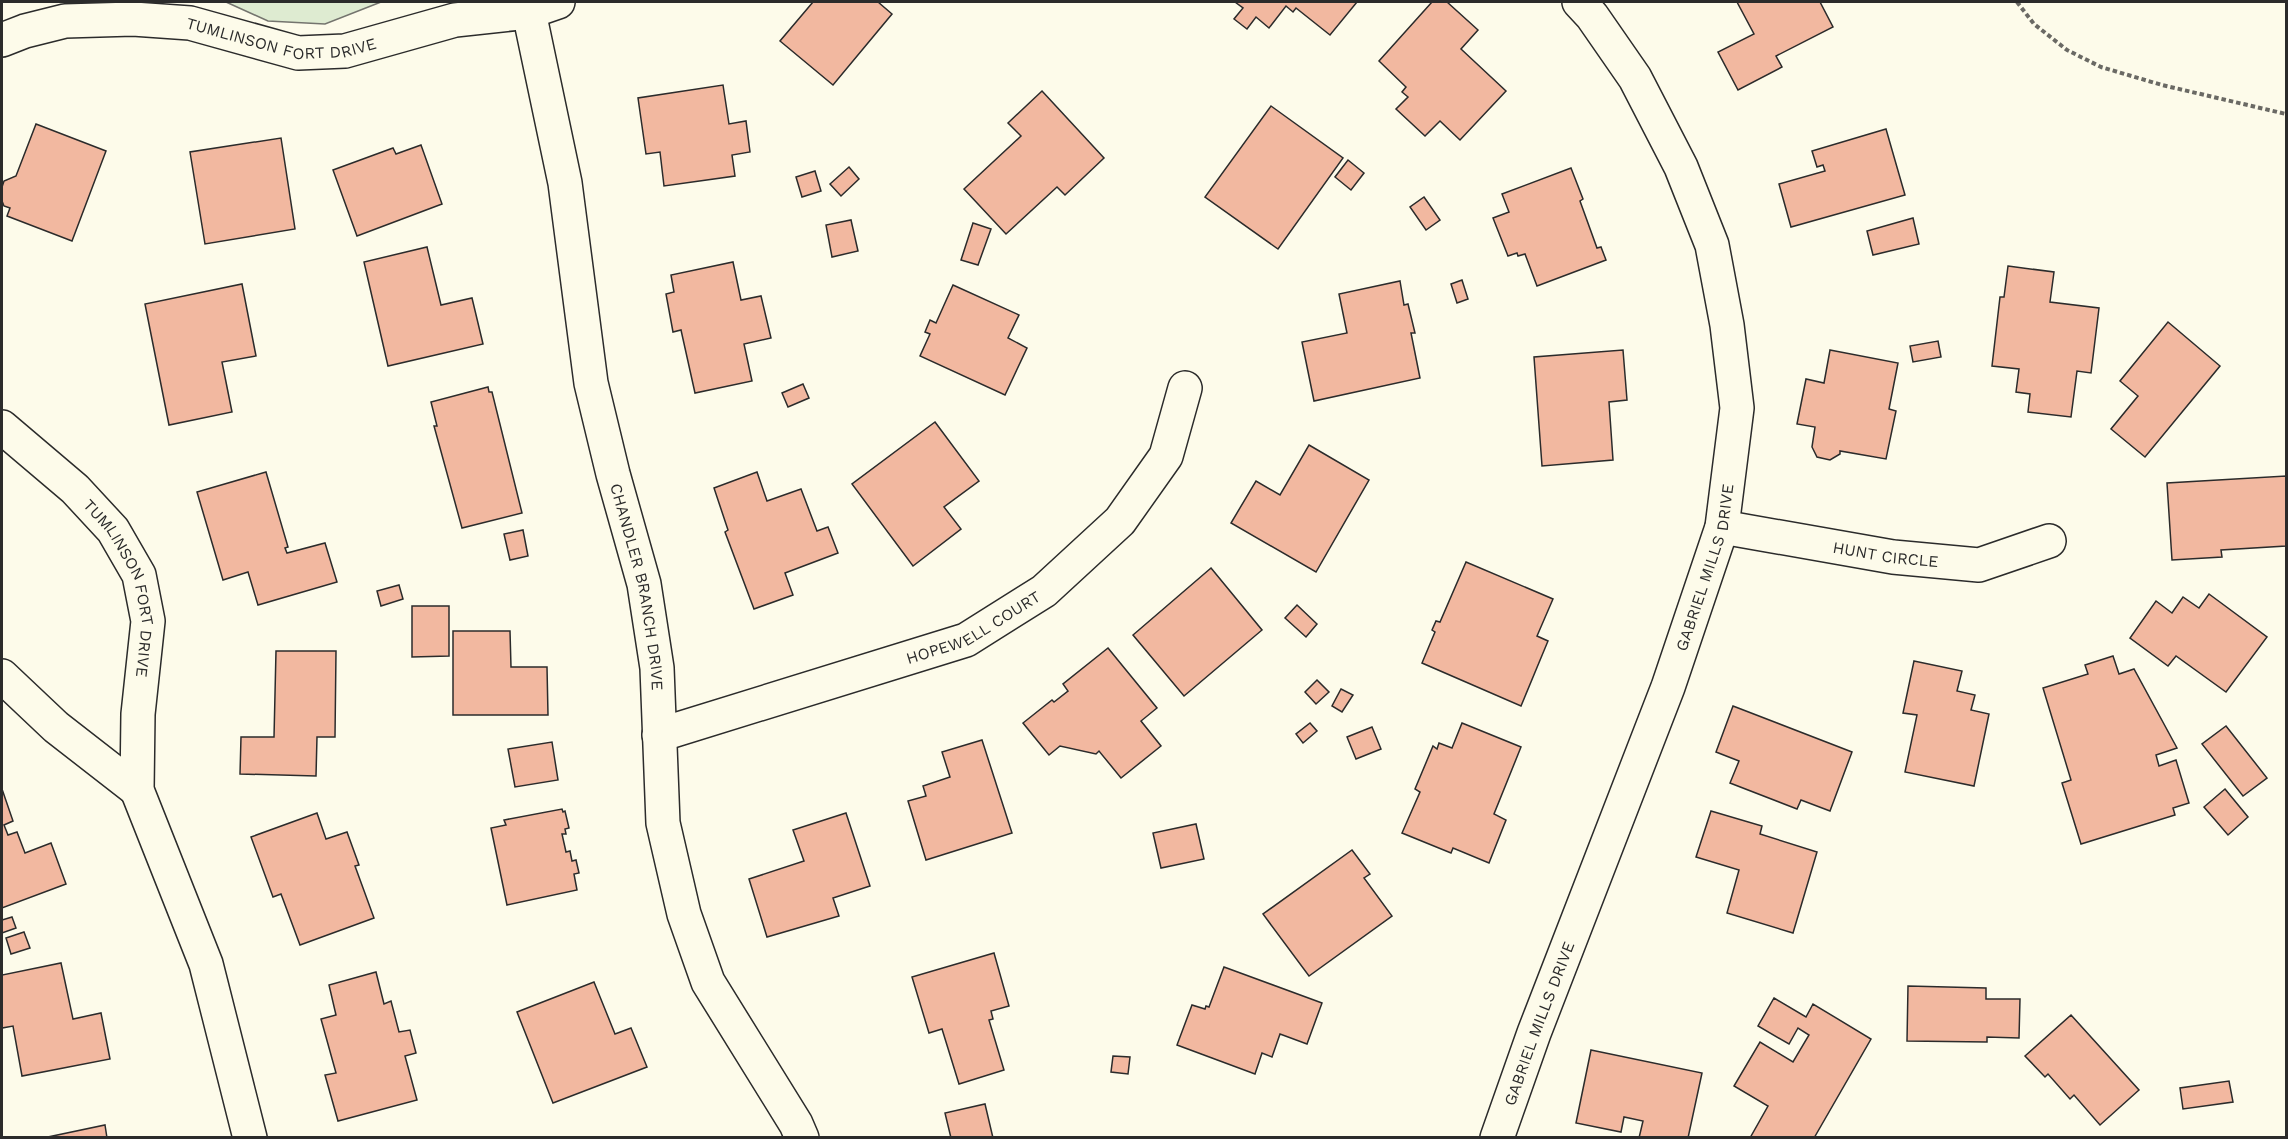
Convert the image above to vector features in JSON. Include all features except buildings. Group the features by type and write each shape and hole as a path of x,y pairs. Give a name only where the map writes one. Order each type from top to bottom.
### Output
{"street":[{"name":"GABRIEL MILLS DRIVE","path":"1497,1137 1534,1033 1668,687 1722,527 1737,408 1727,325 1712,245 1681,167 1635,78 1592,16 1578,2"},
{"name":"TUMLINSON FORT DRIVE","path":"2,40 64,21 133,19 190,23 298,52 345,51 455,20 544,7"},
{"name":"CHANDLER BRANCH DRIVE","path":"544,7 591,382 613,474 644,584 657,668 663,823 684,914 708,982 802,1137"},
{"name":"HOPEWELL COURT","path":"659,735 966,640 1044,591 1120,521 1166,456 1185,388"},
{"name":"TUMLINSON FORT DRIVE","path":"2,427 75,489 113,530 139,575 148,621 138,714 137,790 206,964 250,1137"},
{"name":"HUNT CIRCLE","path":"1722,527 1893,557 1980,565 2049,541"},
{"path":"2,676 56,727 137,790"}],"path":[{"path":"2017,2 2034,24 2067,50 2101,67 2162,85 2286,114"}],"green space":[{"path":"226,2 381,2 325,24 268,21"}]}
